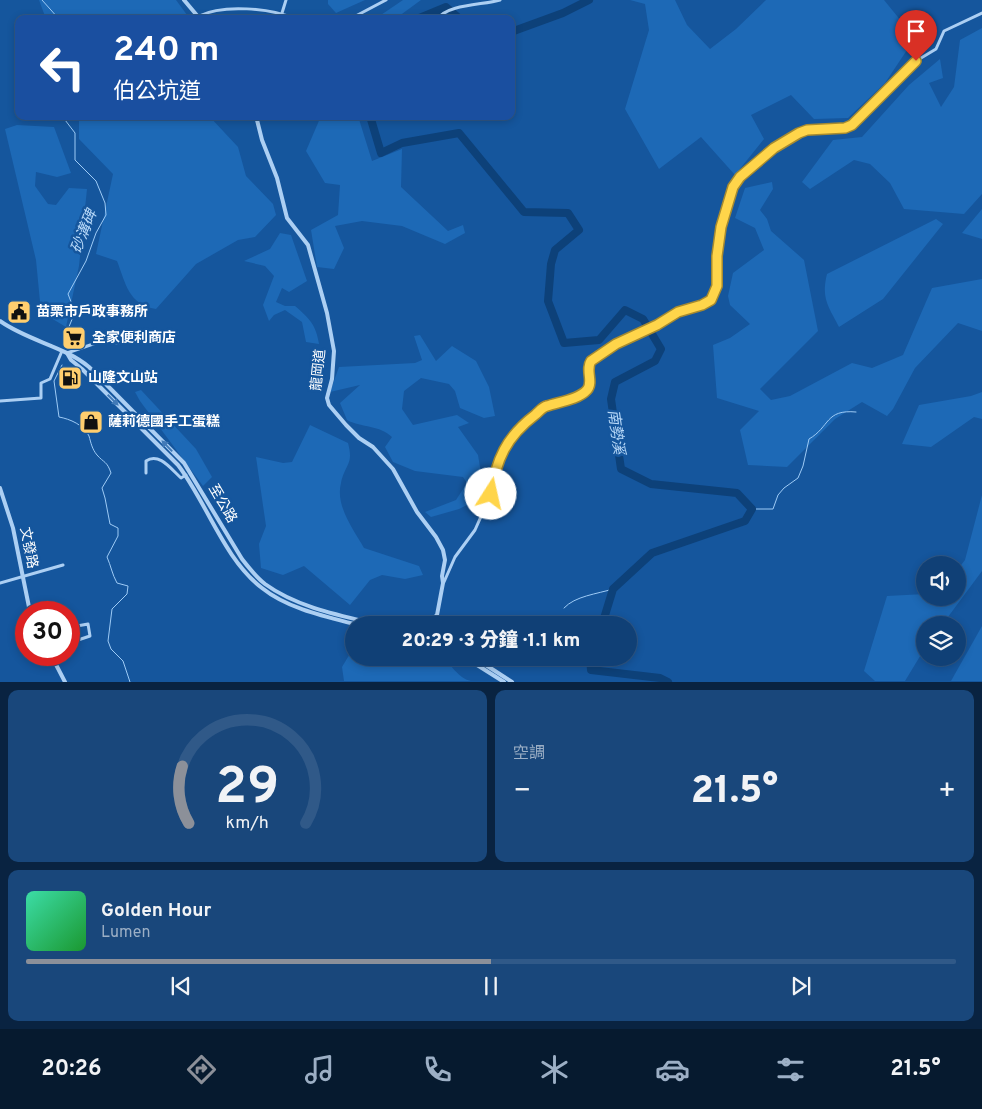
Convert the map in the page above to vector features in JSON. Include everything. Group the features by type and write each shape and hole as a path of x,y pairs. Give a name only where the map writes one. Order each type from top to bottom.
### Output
{"street":[{"path":"184,0 196,15"},
{"path":"282,13 286,0"},
{"path":"358,15 386,0"},
{"path":"442,15 450,9 500,0"},
{"path":"202,15 206,12 240,9 286,15"},
{"path":"443,583 455,557 475,530 491,494 498,462 514,433 544,406 579,395 587,390 589,383 588,365 591,361 616,344 686,309 702,305 715,295 721,227 735,182 774,148 799,133 807,130 845,128 852,125 916,61 936,49 944,32 982,13"},
{"name":"龍岡道","path":"257,120 262,140 277,178 287,218 308,245 327,313 334,351 333,371 327,398 329,405 359,438 373,447 393,469 417,512 436,537 443,550 445,560 442,576 443,583 435,616"},
{"name":"至公路","path":"0,321 13,330 62,352 76,356 89,367 184,463 242,559 253,573 266,584 285,595 345,620"},
{"path":"67,353 100,342 124,343"},
{"path":"0,402 40,398 41,383 50,379 62,352"},
{"name":"至公路","path":"67,353 71,360 186,475 244,572 263,590 282,600 345,618"},
{"path":"147,434 151,429"},
{"path":"146,473 146,461 155,458 181,478 186,475"},
{"name":"文發路","path":"0,490 13,528 28,601"},
{"path":"212,520 216,517"},
{"path":"0,583 63,564"},
{"path":"282,600 285,595"},
{"path":"80,626 88,624 90,636 80,639"},
{"path":"57,666 65,682"},
{"path":"479,666 504,682"},
{"path":"487,666 512,682"}],"shaded area":[{"path":"39,0 176,0 187,15 45,15"},
{"path":"328,0 365,0 336,13 328,4"},
{"path":"403,0 421,0 400,15 381,15"},
{"path":"630,0 675,0 687,25 710,49 736,29 766,0 884,0 915,38 885,83 848,118 814,119 791,95 751,115 764,139 735,175 701,137 659,169 625,109 649,30 645,4"},
{"path":"982,28 982,194 964,214 904,209 890,183 870,164 854,160 810,189 802,182 833,140 862,137 909,85 940,59 943,78 929,83 941,107 954,87 960,40"},
{"path":"79,120 213,120 238,147 246,176 273,204 276,215 255,237 238,240 196,264 156,309 139,303 129,292 117,261 96,254 113,174 79,139"},
{"path":"319,120 359,120 372,161 402,149 401,187 448,231 463,225 465,233 445,244 402,226 362,221 335,226 344,248 334,269 317,267 311,230 338,215 340,185 325,183 306,151"},
{"path":"17,125 54,127 71,173 57,177 36,172 35,186 48,204 56,205 69,188 87,189 79,266 66,327 41,312 36,260 5,129"},
{"path":"772,182 773,189 760,210 767,219 771,231 804,260 818,331 760,389 771,400 790,396 852,363 872,368 903,355 932,288 982,279 982,331 958,323 915,368 893,409 887,416 862,402 835,419 787,467 748,465 740,430 759,411 717,398 713,345 730,338 750,324 730,305 728,296 733,273 764,250 755,228 735,218 745,188"},
{"path":"982,209 982,239 962,233"},
{"path":"936,219 943,224 883,299 839,327 825,296 827,274"},
{"path":"280,233 291,235 307,281 289,292 282,288 276,302 285,306 295,306 305,315 314,327 319,344 306,342 302,322 285,310 274,315 269,321 263,305 274,276 265,266 244,261 270,249"},
{"path":"420,335 436,361 452,346 476,361 489,387 495,416 484,418 460,408 455,391 449,384 421,378 404,391 402,409 413,425 457,415 469,423 458,427 478,455 483,485 477,500 459,509 431,517 425,512 456,500 467,483 463,477 415,471 393,462 385,447 392,437 382,430 347,420 340,403 360,385 330,392 339,367 415,363 422,360 414,336"},
{"path":"141,390 196,449 212,477 203,486 140,401 135,392"},
{"path":"982,392 982,419 974,417 931,447 902,444 919,405 971,396"},
{"path":"310,425 348,443 350,456 341,483 341,500 346,517 364,548 419,566 423,575 405,579 382,575 370,580 350,605 304,566 283,575 261,568 259,544 266,526 256,457 283,463 292,462"},
{"path":"982,495 982,571 966,593 966,556"},
{"path":"916,594 916,606 956,606 949,616 916,616 916,663 905,681 875,681 864,671 887,596"},
{"path":"982,626 982,681 951,681 959,666 966,666 966,654"},
{"path":"345,662 345,666 450,666 462,677 471,681 344,681 342,667"}],"waterway":[{"name":"砂溝碑","path":"42,0 55,15"},
{"name":"南勢溪","path":"515,31 563,13 589,0"},
{"name":"南勢溪","path":"427,15 446,7 455,15"},
{"name":"砂溝碑","path":"65,120 75,133 75,160 96,181 105,203 106,215 96,233 86,261 68,294 75,312 66,334"},
{"name":"南勢溪","path":"371,120 381,153 402,143 459,133 524,212 568,213 579,230 555,250 551,264 548,301 564,343 599,340 625,310 643,319 661,349 655,361 615,382 611,399 621,469 651,484 737,493 752,509 745,521 652,553 613,589 605,616"},
{"name":"砂溝碑","path":"62,365 54,381 59,417 72,421 87,432 95,453 107,464 111,473 102,488 110,524 118,528 118,536 107,557 117,583 128,586 127,594 112,609 108,641 111,649 123,661 130,682"},
{"path":"752,509 773,509 778,495 798,478 803,466 809,439 833,416 839,413 856,412"},
{"path":"564,608 580,598 613,589"},
{"name":"南勢溪","path":"591,666 591,670 660,678 668,682"}],"place":[{"name":"苗栗市戶政事務所","path":"19,312"},
{"name":"全家便利商店","path":"74,338"},
{"name":"山隆文山站","path":"70,378"},
{"name":"薩莉德國手工蛋糕","path":"91,422"}],"route":[{"path":"491,494 494,472 514,433 544,406 555,404 587,390 589,383 588,365 591,361 616,344 657,325 678,312 702,305 711,300 715,295 721,227 730,193 735,182 765,158 774,148 799,133 807,130 845,128 852,125 916,61"}]}
